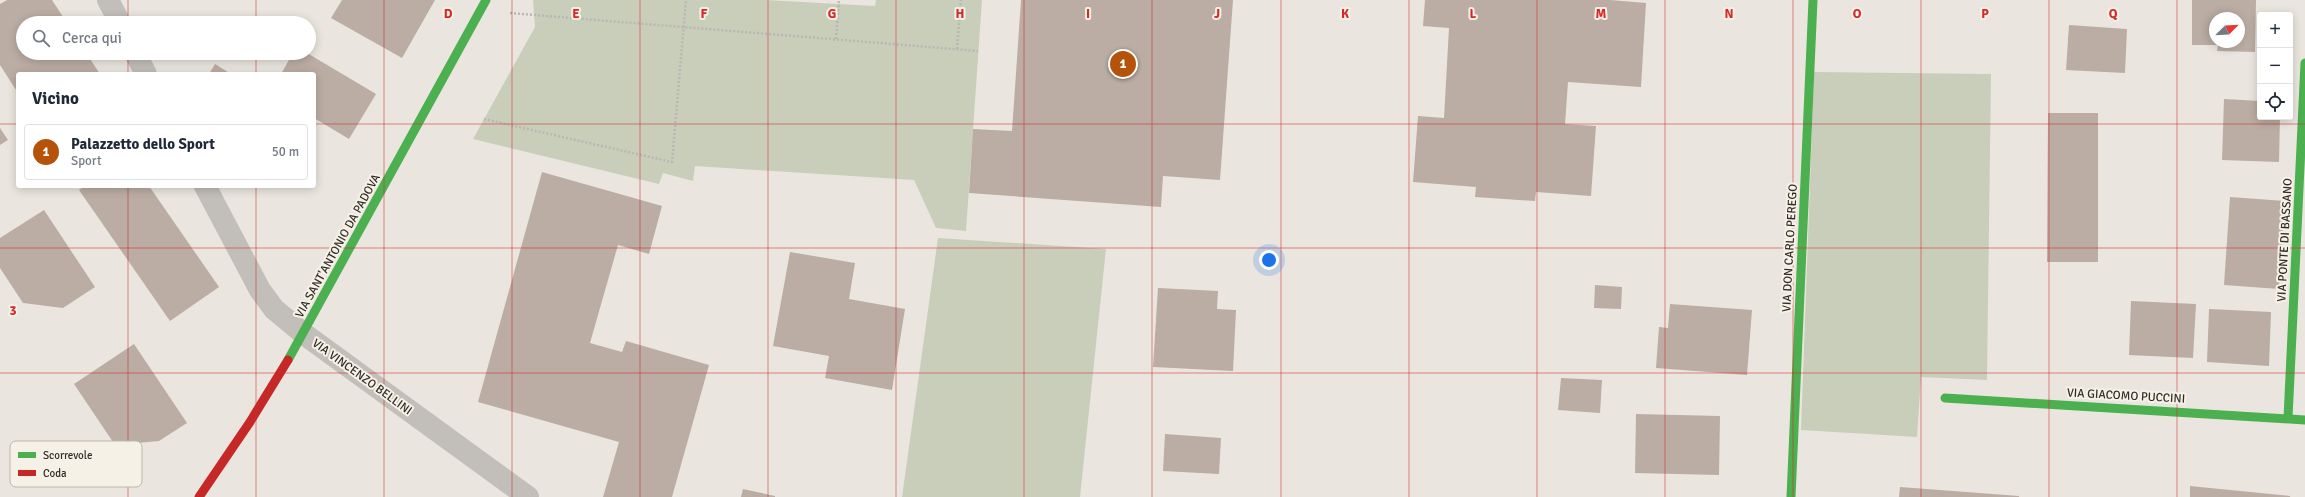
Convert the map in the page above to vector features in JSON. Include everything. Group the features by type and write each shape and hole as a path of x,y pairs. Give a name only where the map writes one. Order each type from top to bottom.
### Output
{"street":[{"path":"108,0 116,16"},
{"name":"VIA DON CARLO PEREGO","path":"1791,497 1813,0"},
{"name":"VIA SANT'ANTONIO DA PADOVA","path":"199,497 250,422 304,334 486,1"},
{"path":"139,60 145,72"},
{"name":"VIA PONTE DI BASSANO","path":"2288,418 2305,63"},
{"name":"VIA VINCENZO BELLINI","path":"206,188 260,290 274,309 304,334 528,497"},
{"name":"VIA GIACOMO PUCCINI","path":"1945,398 2305,420"}],"path":[{"path":"484,119 672,162 686,0"},
{"path":"836,39 839,0"},
{"path":"957,49 961,0"},
{"path":"486,1 503,12 978,51"}],"green space":[{"path":"533,0 766,0 875,6 876,0 982,0 966,231 936,228 914,180 695,166 693,181 663,173 659,184 473,139 535,27"},
{"path":"1814,72 1991,74 1987,380 1921,377 1917,437 1801,430"},
{"path":"938,238 1106,249 1080,497 902,497"}],"building":[{"path":"7,0 52,0 62,16 16,16 16,60 91,60 99,72 16,72 16,90 0,65 0,4"},
{"path":"342,0 435,0 402,58 331,18"},
{"path":"1021,0 1233,0 1220,180 1163,176 1161,207 969,193 973,129 1012,131"},
{"path":"1425,0 1610,0 1646,3 1641,87 1568,82 1565,124 1596,126 1591,196 1536,192 1535,201 1475,197 1476,187 1413,182 1418,116 1444,118 1449,28 1423,26"},
{"path":"2192,0 2256,0 2255,52 2217,51 2218,48 2245,48 2245,12 2209,12 2209,45 2192,45"},
{"path":"2069,25 2127,29 2125,73 2066,70"},
{"path":"316,58 376,94 349,139 316,119 316,72 282,72 289,60 316,60"},
{"path":"215,64 228,72 210,72"},
{"path":"2224,99 2257,101 2257,120 2280,120 2279,162 2222,160"},
{"path":"2048,113 2098,113 2098,262 2047,262"},
{"path":"0,128 8,140 0,145"},
{"path":"542,172 662,206 649,254 618,245 590,343 622,352 626,341 709,365 672,497 603,497 619,442 478,402"},
{"path":"82,188 150,188 219,287 170,321 79,190"},
{"path":"2230,197 2285,201 2279,289 2224,285"},
{"path":"44,210 95,287 63,308 23,303 0,268 0,238"},
{"path":"790,252 855,263 849,299 905,309 892,390 825,378 829,356 773,346"},
{"path":"1595,285 1622,287 1621,309 1594,308"},
{"path":"1158,288 1218,291 1217,309 1236,310 1233,371 1153,367"},
{"path":"2131,301 2196,304 2193,358 2129,355"},
{"path":"1670,304 1752,310 1747,375 1656,368 1659,327 1668,328"},
{"path":"2209,309 2271,312 2269,366 2207,362"},
{"path":"134,344 187,423 159,441 142,443 142,441 112,441 74,384"},
{"path":"1561,378 1602,380 1600,413 1558,410"},
{"path":"1636,414 1720,416 1719,475 1635,473"},
{"path":"1165,434 1221,438 1219,474 1163,471"},
{"path":"2190,486 2290,496 2290,497 2190,497"},
{"path":"1900,487 2019,496 2019,497 1899,497"},
{"path":"743,489 775,496 775,497 741,497"}],"traffic: fast":[{"path":"288,360 486,0"},
{"path":"1791,497 1813,0"},
{"path":"2288,418 2305,63"},
{"path":"1945,398 2305,420"}],"traffic: jam":[{"path":"199,497 250,422 288,360"}],"place":[{"name":"Palazzetto dello Sport","path":"1123,64"}]}
